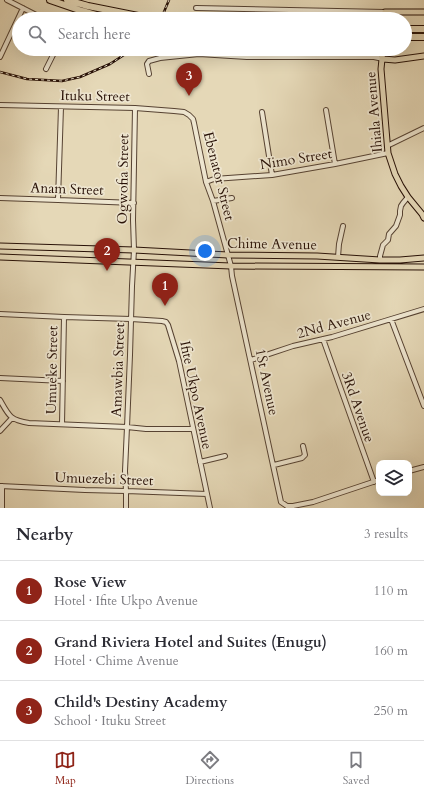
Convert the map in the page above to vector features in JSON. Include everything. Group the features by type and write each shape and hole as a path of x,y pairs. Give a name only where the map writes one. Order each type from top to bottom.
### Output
{"highway":[{"path":"50,0 86,12"},
{"path":"67,0 119,12"},
{"path":"412,29 424,29"},
{"path":"412,37 424,37"}],"main road":[{"path":"385,12 424,12"},
{"name":"Ihiala Avenue","path":"423,215 401,186 388,153 381,69 382,59 395,60 424,56"},
{"name":"Chime Avenue","path":"0,246 134,250 228,255 317,256 380,260 424,258"},
{"name":"Chime Avenue","path":"0,257 231,266 424,267"}],"street":[{"path":"7,0 31,12"},
{"path":"21,12 23,8"},
{"path":"196,8 385,12"},
{"path":"0,58 12,32"},
{"path":"46,69 52,56"},
{"path":"149,74 149,61 180,56"},
{"path":"231,56 374,57 382,59"},
{"name":"Ituku Street","path":"0,105 134,108 184,112 189,115"},
{"path":"58,200 61,107"},
{"name":"Ogwofia Street","path":"134,108 134,250"},
{"path":"326,110 335,164"},
{"path":"262,112 272,175"},
{"name":"Ebenator Street","path":"189,115 193,119 206,182 213,201 231,266"},
{"path":"387,146 424,128"},
{"name":"Nimo Street","path":"206,182 214,179 272,175 388,153"},
{"path":"380,260 383,245 388,240 389,234 396,226 400,215 401,206 408,197"},
{"name":"Anam Street","path":"0,198 134,203"},
{"path":"213,201 232,198"},
{"path":"338,257 343,226"},
{"name":"Amawbia Street","path":"126,508 125,471 134,250"},
{"name":"1St Avenue","path":"231,266 282,502 287,506 313,502 374,482"},
{"name":"2Nd Avenue","path":"251,360 292,346 323,339 424,309"},
{"path":"0,314 64,318 131,319"},
{"name":"Umueke Street","path":"62,424 64,318"},
{"name":"Ifite Ukpo Avenue","path":"131,319 162,321 168,324 179,361 210,508"},
{"path":"391,319 424,406"},
{"name":"3Rd Avenue","path":"323,339 374,482"},
{"path":"0,378 63,381"},
{"path":"0,400 12,418 29,423 146,429 193,429"},
{"path":"0,431 12,418"},
{"path":"274,465 302,458 304,456 303,446"},
{"path":"200,462 224,456"},
{"path":"412,471 424,467"},
{"path":"1,486 2,508"},
{"name":"Umuezebi Street","path":"1,486 207,494"}],"railway":[{"path":"164,12 169,0"},
{"path":"0,72 27,79 62,81 80,77 110,64 122,56"}],"place":[{"name":"Child's Destiny Academy","path":"189,96"},
{"name":"Grand Riviera Hotel and Suites (Enugu)","path":"107,271"},
{"name":"Rose View","path":"165,306"}]}
